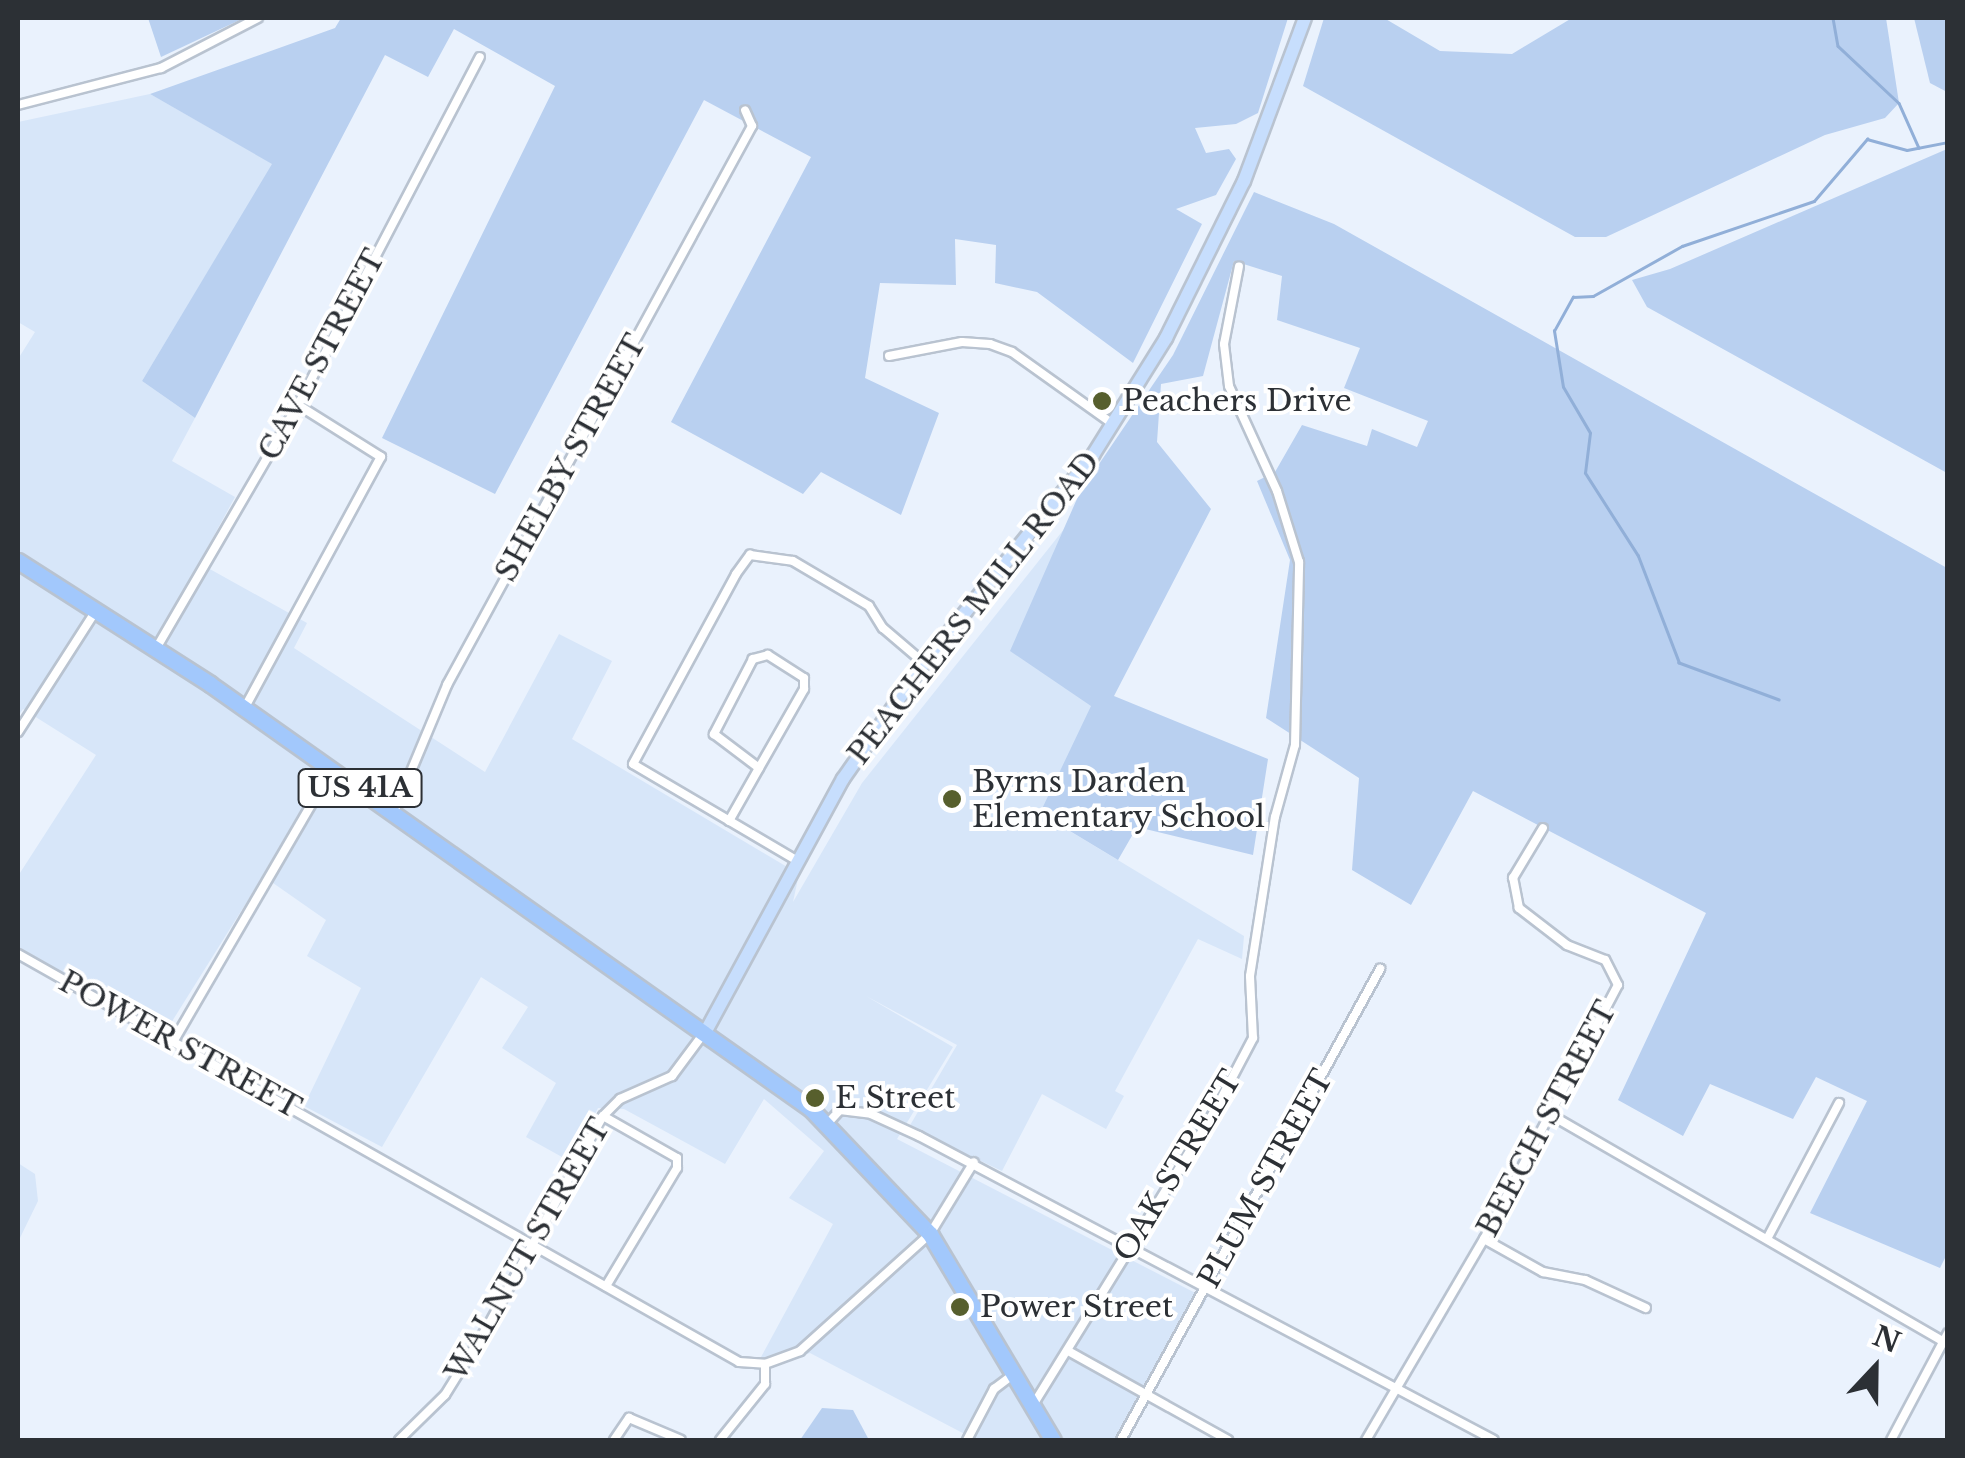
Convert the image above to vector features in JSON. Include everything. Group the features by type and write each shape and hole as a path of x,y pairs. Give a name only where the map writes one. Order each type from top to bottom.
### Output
{"highway":[{"name":"US 41A","path":"18,561 98,608 394,812 706,1030 827,1124 930,1234 1053,1440"}],"main road":[{"name":"PEACHERS MILL ROAD","path":"706,1030 796,860 924,663 1113,424 1224,228 1304,18"}],"street":[{"path":"18,105 161,68 258,18"},
{"name":"CAVE STREET","path":"157,648 298,404 480,58"},
{"name":"SHELBY STREET","path":"394,812 447,685 752,126 746,110"},
{"name":"OAK STREET","path":"1033,1405 1070,1352 1129,1247 1214,1114 1252,1038 1250,976 1275,817 1294,745 1299,562 1278,491 1228,386 1224,344 1239,266"},
{"path":"889,356 962,342 990,344 1012,352 1113,424"},
{"path":"244,709 379,465 379,452 298,404"},
{"path":"796,860 633,764 750,556 793,561 870,606 883,628 924,663"},
{"path":"18,732 98,608"},
{"path":"729,821 804,689 804,678 768,655 753,660 714,734 759,768"},
{"path":"172,1042 332,769"},
{"name":"BEECH STREET","path":"1366,1440 1484,1239 1618,986 1605,960 1566,945 1519,908 1513,878 1543,828"},
{"name":"POWER STREET","path":"18,954 534,1243 734,1360 765,1364"},
{"name":"PLUM STREET","path":"1121,1440 1380,969"},
{"name":"WALNUT STREET","path":"399,1440 445,1395 603,1116 620,1098 672,1076 706,1030"},
{"path":"1767,1238 1839,1103"},
{"path":"827,1124 840,1110 871,1114 974,1162 1494,1440"},
{"path":"1551,1115 1945,1337 1891,1440"},
{"path":"603,1116 677,1158 606,1286"},
{"path":"720,1440 765,1384 765,1364 800,1351 930,1234 974,1162"},
{"path":"1484,1239 1543,1272 1585,1280 1646,1308"},
{"path":"1070,1352 1228,1440"},
{"path":"966,1440 988,1397 1015,1372"},
{"path":"614,1440 629,1418 681,1440"}],"shaded area":[{"path":"148,18 244,18 161,57"},
{"path":"341,18 1288,18 1258,113 1236,124 1195,128 1206,153 1229,149 1236,159 1216,195 1176,209 1202,224 1133,363 1037,292 995,283 996,245 955,239 956,285 880,283 865,378 939,413 901,515 821,472 803,494 671,422 811,157 704,100 495,494 382,438 555,86 454,29 428,77 385,55 195,418 142,381 272,164 150,94 335,28"},
{"path":"1324,18 1384,18 1440,51 1512,54 1572,18 1886,18 1899,103 1885,118 1825,135 1606,237 1575,237 1303,86"},
{"path":"1914,18 1947,18 1947,92 1930,83"},
{"path":"150,94 273,164 142,381 195,418 172,461 235,497 199,563 307,623 294,648 485,772 559,634 612,661 572,739 799,874 793,902 862,783 1072,519 1173,571 1043,815 1244,936 1242,959 1198,939 1115,1091 1124,1096 1106,1129 1042,1094 1002,1171 909,1127 957,1045 866,996 953,1047 897,1139 1207,1299 1125,1440 976,1440 810,1353 754,1370 833,1224 789,1198 824,1151 764,1099 725,1164 624,1109 598,1108 571,1162 526,1137 556,1083 502,1048 528,1007 481,977 382,1147 304,1106 361,988 307,956 326,920 263,876 166,1031 18,947 18,876 96,755 23,709 18,716 18,359 35,332 18,322 18,122"},
{"path":"1947,149 1947,473 1647,307 1632,280 1670,269"},
{"path":"1254,192 1334,224 1947,568 1948,1252 1940,1268 1810,1213 1867,1101 1816,1077 1793,1119 1710,1084 1683,1136 1618,1100 1706,913 1473,791 1411,905 1352,870 1359,778 1266,718 1290,560 1257,481 1275,472 1302,425 1367,446 1372,429 1417,447 1428,421 1344,388 1360,348 1277,320 1282,276 1234,261 1203,376 1161,384 1157,442 1211,509 1114,696 1268,759 1253,855 1137,827 1118,860 1040,813 1091,706 1010,651 1080,492 1173,355"},
{"path":"18,1163 35,1174 38,1201 18,1242"},
{"path":"822,1408 853,1410 869,1440 800,1440"}],"waterway":[{"path":"1833,18 1838,46 1899,103 1919,148"},
{"path":"1779,700 1679,663 1638,556 1585,473 1590,433 1563,387 1554,331 1573,297 1593,296 1682,246 1814,201 1867,139 1907,150 1948,142"}],"place":[{"name":"Peachers Drive","path":"1102,401"},
{"name":"Byrns Darden Elementary School","path":"952,799"},
{"name":"E Street","path":"815,1098"},
{"name":"Power Street","path":"960,1307"}]}
